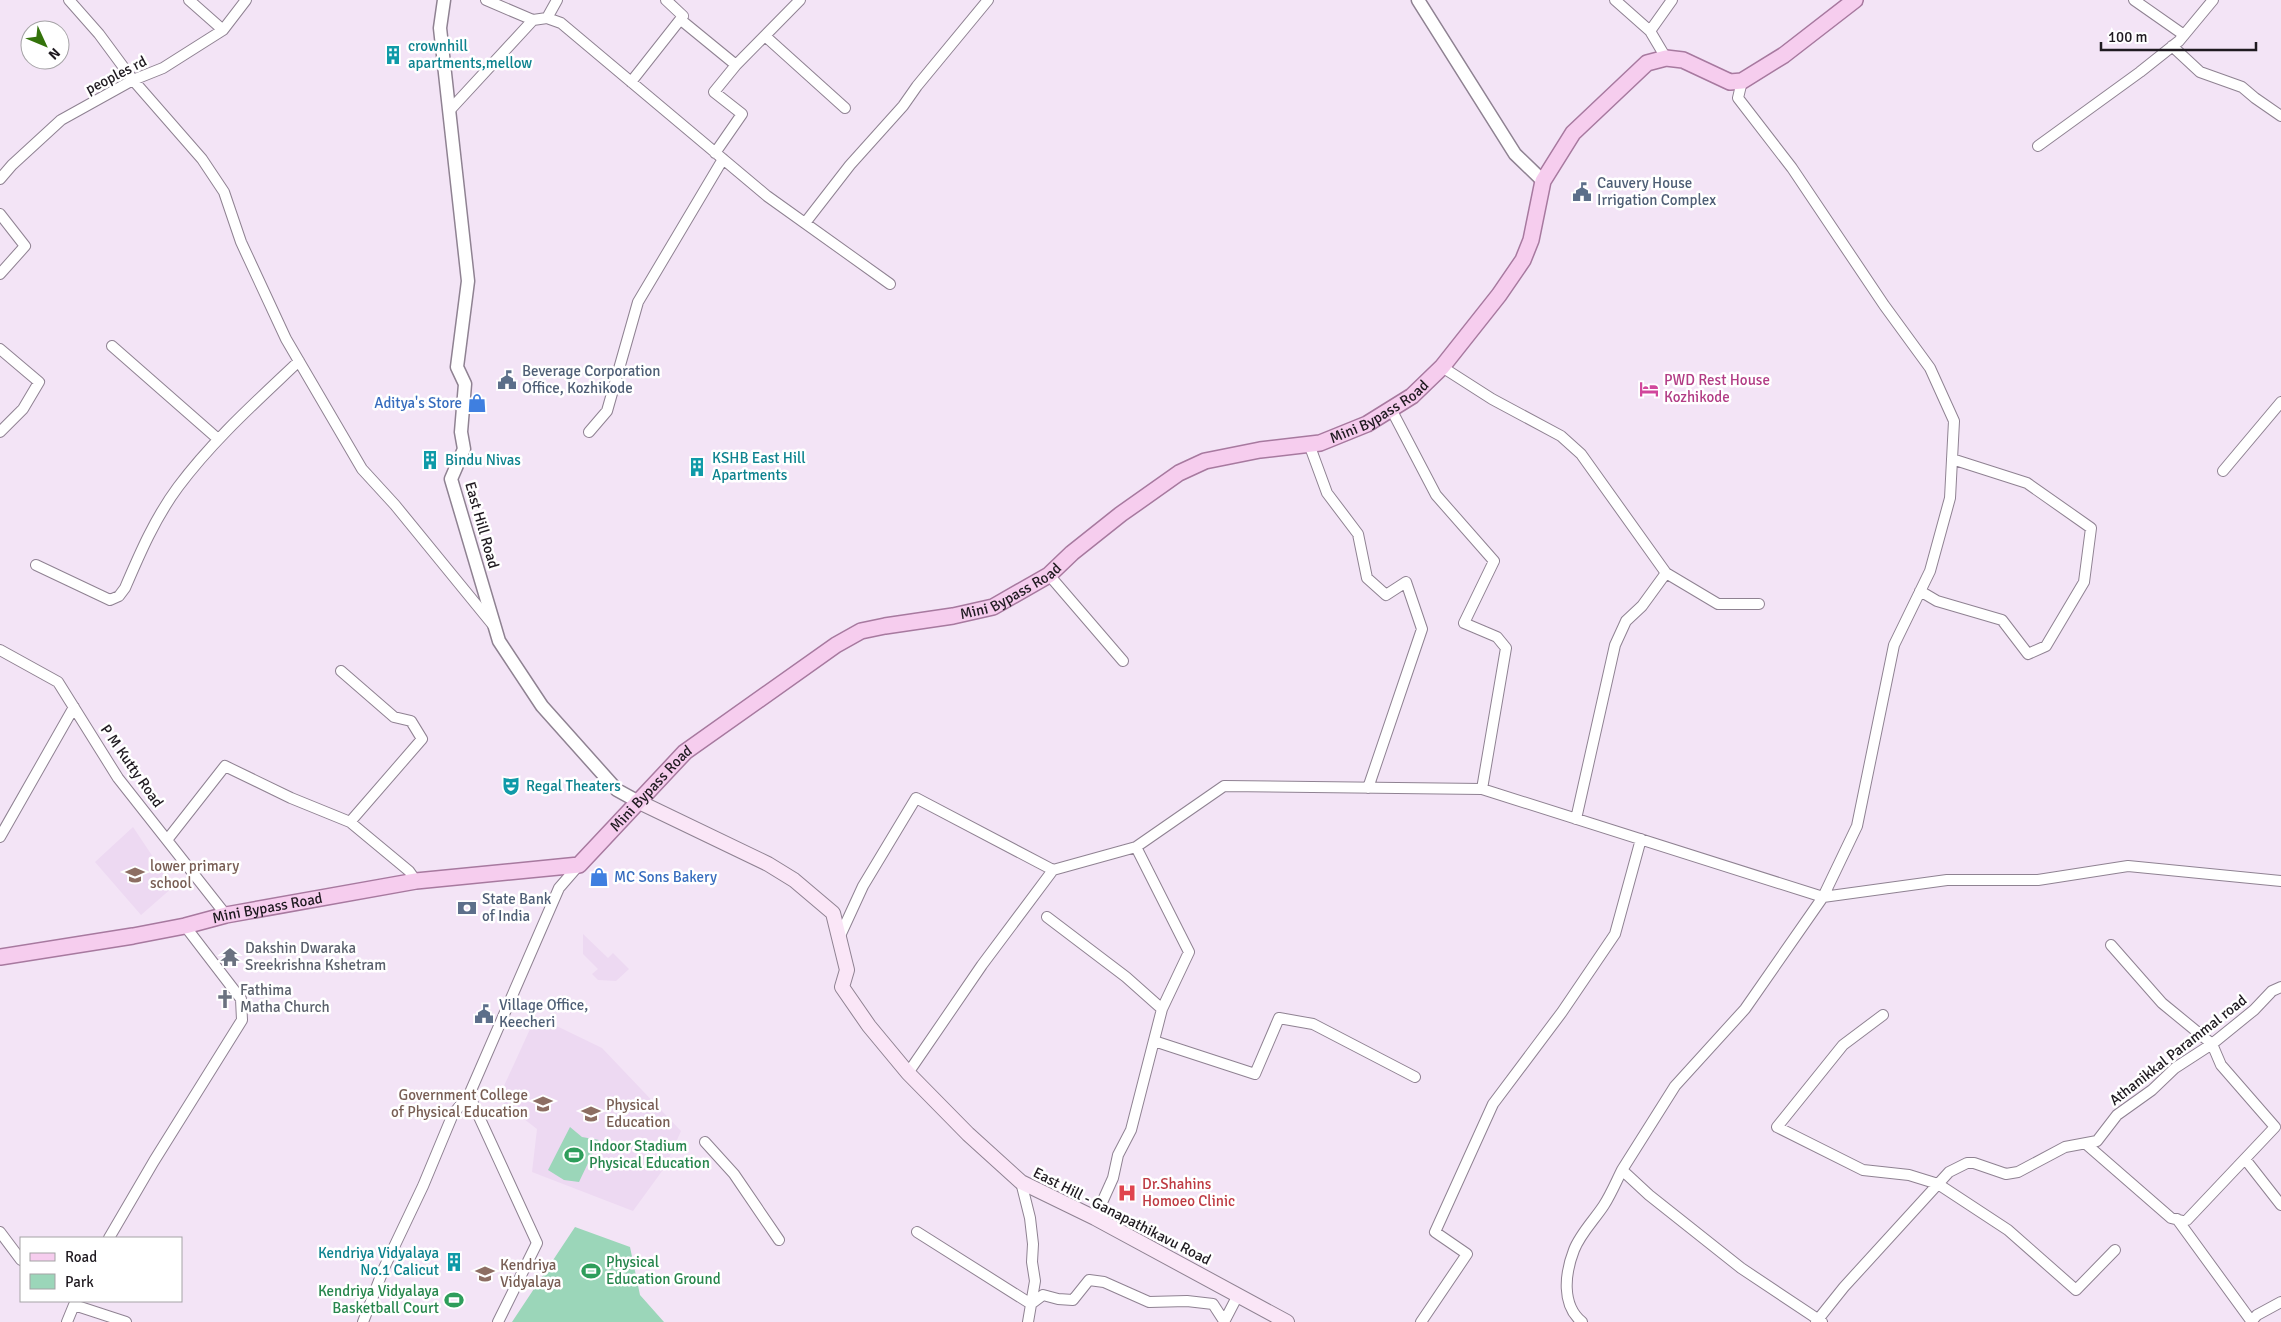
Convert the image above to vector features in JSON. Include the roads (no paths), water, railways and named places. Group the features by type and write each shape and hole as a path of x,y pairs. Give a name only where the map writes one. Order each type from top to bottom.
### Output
{"main road":[{"path":"1666,58 1683,60 1730,82 1742,81 1784,56 1855,0"},
{"name":"Mini Bypass Road","path":"0,957 45,951 185,926 226,915 416,881 579,865 685,752 763,694 836,645 861,631 953,616 993,607 1050,575 1072,554 1114,520 1179,473 1214,459 1260,450 1320,443 1367,424 1412,396 1442,366 1499,295 1523,260 1531,240 1543,181 1573,133 1647,63 1666,58"},
{"name":"East Hill - Ganapathikavu Road","path":"637,801 768,864 794,880 834,913 847,970 842,987 869,1026 908,1073 968,1134 1021,1182 1095,1218 1287,1322"}],"street":[{"path":"69,0 99,34 133,80 202,159 224,192 241,242 286,339 362,469 395,505 494,627"},
{"path":"189,0 223,30"},
{"name":"peoples rd","path":"0,179 12,165 61,120 133,80 163,68 223,30 246,0"},
{"name":"East Hill Road","path":"444,0 440,28 468,281 457,367 465,384 461,432 464,449 451,479 498,641 542,706 617,790 637,801"},
{"path":"486,0 533,20 547,18 561,23 767,196 890,284"},
{"path":"547,18 557,0"},
{"path":"631,82 683,16 666,0"},
{"path":"589,432 607,411 638,302 742,114 714,92 736,65 800,0"},
{"path":"805,223 850,165 903,106 917,86 988,0"},
{"path":"1418,0 1515,154 1543,181"},
{"path":"1615,0 1650,31 1666,58"},
{"path":"1650,31 1672,0"},
{"path":"2134,0 2184,35"},
{"path":"2038,146 2140,72 2172,46 2184,35 2213,0"},
{"path":"450,111 533,20"},
{"path":"680,20 736,65"},
{"path":"765,36 845,108"},
{"path":"2172,46 2200,72 2242,87 2281,116"},
{"path":"1582,1322 1574,1316 1567,1297 1567,1285 1574,1249 1606,1202 1622,1170 1676,1086 1745,1009 1823,897 1857,826 1894,645 1930,571 1950,498 1954,421 1930,368 1884,305 1792,168 1738,98 1742,81"},
{"path":"0,214 25,246 0,274"},
{"path":"112,346 218,439"},
{"path":"0,349 39,382 23,409 0,432"},
{"path":"36,565 110,600 119,596 125,588 148,535 177,488 218,439 299,361"},
{"path":"1442,366 1492,399 1561,436 1581,454 1666,573 1718,604 1759,604"},
{"path":"2223,471 2281,402"},
{"path":"1391,409 1436,495 1494,561 1464,623 1497,637 1506,648 1482,789"},
{"path":"1309,444 1327,493 1358,534 1367,578 1386,595 1406,582 1422,629 1368,788"},
{"path":"1920,591 1937,601 2002,620 2028,654 2046,646 2084,582 2091,528 2027,483 1952,459"},
{"path":"1576,819 1615,645 1626,621 1642,606 1666,573"},
{"path":"1050,575 1123,661"},
{"name":"P M Kutty Road","path":"0,650 58,682 118,778 226,915"},
{"path":"341,671 394,717 411,721 422,739 350,822"},
{"path":"0,837 74,707"},
{"path":"167,840 225,766 291,798 350,822 409,871 416,881"},
{"path":"908,1073 982,965 1053,870 1136,847 1224,786 1482,789 1823,897 1947,880 2038,880 2128,866 2281,881"},
{"path":"840,936 863,886 916,798 1053,870"},
{"path":"1421,1322 1467,1254 1435,1232 1493,1104 1562,1012 1615,934 1641,839"},
{"path":"1095,1218 1113,1178 1118,1155 1131,1130 1162,1008 1189,952 1136,847"},
{"path":"363,1322 384,1268 423,1186 453,1114 469,1095 559,888 579,865"},
{"path":"1047,917 1126,977 1162,1008"},
{"path":"110,1237 242,1020 241,1000 185,926"},
{"path":"2086,1144 2171,1218 2183,1221 2187,1220 2275,1127 2221,1065 2212,1044 2162,1002 2111,945"},
{"name":"Athanikkal Parammal road","path":"1819,1321 1844,1287 1949,1172 1967,1163 1974,1163 2006,1174 2018,1172 2065,1147 2097,1141 2117,1115 2152,1090 2175,1068 2212,1044 2254,1010 2272,992 2281,987"},
{"path":"1883,1015 1843,1045 1777,1127 1863,1170 1909,1175 1938,1184 2008,1230 2076,1290 2115,1250"},
{"path":"1154,1041 1255,1074 1279,1018 1313,1024 1415,1077"},
{"path":"469,1095 537,1243 498,1322"},
{"path":"705,1142 734,1174 779,1240"},
{"path":"2245,1159 2281,1206"},
{"path":"1622,1170 1649,1195 1741,1268 1819,1321"},
{"path":"1021,1182 1030,1218 1035,1281 1028,1322"},
{"path":"2176,1219 2252,1321 2257,1315 2281,1302"},
{"path":"0,1232 20,1259"},
{"path":"917,1232 1031,1304"},
{"path":"1031,1304 1043,1296 1072,1300 1089,1280 1104,1282 1149,1302 1187,1301 1213,1304 1224,1322"},
{"path":"1224,1322 1238,1295"},
{"path":"66,1322 73,1302 126,1322"}],"place":[{"name":"crownhill apartments,mellow","path":"393,55"},
{"name":"Cauvery House Irrigation Complex","path":"1582,192"},
{"name":"Beverage Corporation Office, Kozhikode","path":"507,380"},
{"name":"PWD Rest House Kozhikode","path":"1649,389"},
{"name":"Aditya's Store","path":"477,403"},
{"name":"Bindu Nivas","path":"430,460"},
{"name":"KSHB East Hill Apartments","path":"697,467"},
{"name":"Regal Theaters","path":"511,786"},
{"name":"lower primary school","path":"135,875"},
{"name":"MC Sons Bakery","path":"599,877"},
{"name":"State Bank of India","path":"467,908"},
{"name":"Dakshin Dwaraka Sreekrishna Kshetram","path":"230,957"},
{"name":"Fathima Matha Church","path":"225,999"},
{"name":"Village Office, Keecheri","path":"484,1014"},
{"name":"Government College of Physical Education","path":"543,1104"},
{"name":"Physical Education","path":"591,1114"},
{"name":"Indoor Stadium Physical Education","path":"574,1155"},
{"name":"Dr.Shahins Homoeo Clinic","path":"1127,1193"},
{"name":"Kendriya Vidyalaya No.1 Calicut","path":"454,1262"},
{"name":"Physical Education Ground","path":"591,1271"},
{"name":"Kendriya Vidyalaya","path":"485,1274"},
{"name":"Kendriya Vidyalaya Basketball Court","path":"454,1300"}]}
